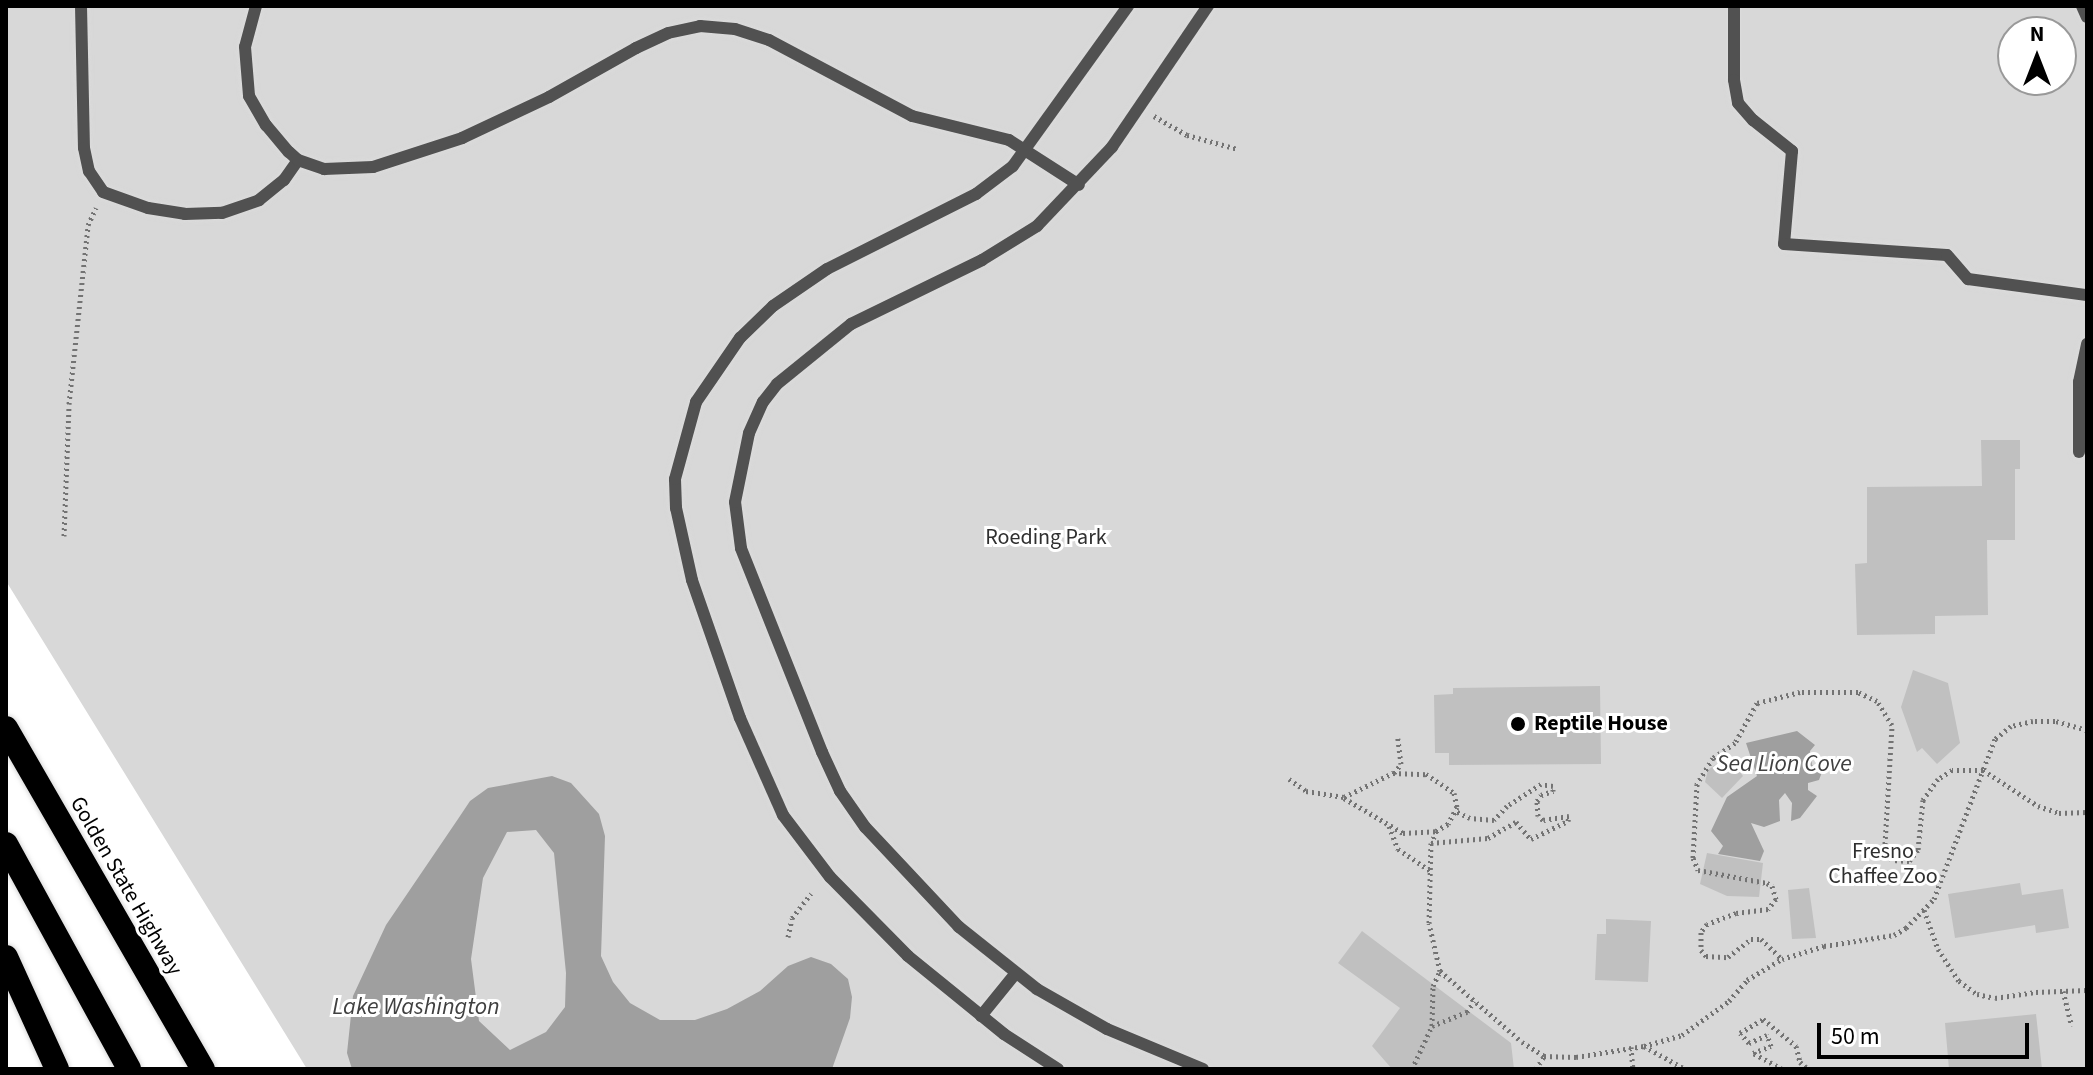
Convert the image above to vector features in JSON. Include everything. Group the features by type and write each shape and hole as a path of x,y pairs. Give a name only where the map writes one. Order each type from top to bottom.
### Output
{"highway":[{"name":"Golden State Highway","path":"6,728 203,1069"},
{"path":"6,844 129,1069"},
{"path":"6,957 57,1069"},
{"path":"159,995 223,1069"}],"lane":[{"path":"81,6 84,148 89,171 107,194 148,208 185,214 222,213 259,200 284,180 298,160"},
{"path":"256,6 245,47 249,96 266,125 298,160 336,171 394,162 499,120 668,33 700,26 735,29 769,40 912,116 998,136 1027,149 1079,185"},
{"path":"1058,1069 981,1016 908,956 830,877 783,815 740,718 692,580 676,508 675,479 686,428 708,380 740,338 773,306 827,269 976,194 1013,166 1128,6"},
{"path":"1203,1069 1107,1029 1016,973 959,927 865,827 840,791 741,548 735,502 749,433 763,402 796,367 825,342 879,308 1010,245 1037,226 1079,185 1140,107 1208,6"},
{"path":"1734,6 1734,80 1738,103 1753,120 1792,151 1784,244 1947,255 1968,279 2087,295"},
{"path":"2082,6 2087,17"},
{"path":"2079,452 2079,382 2087,344"},
{"path":"981,1016 1016,973"}],"path":[{"path":"1140,107 1187,135 1238,149"},
{"path":"64,536 69,404 88,225 107,194"},
{"path":"1782,959 1761,939 1751,939 1728,957 1717,959 1706,956 1699,942 1707,924 1736,913 1768,909 1776,899 1772,886 1767,883 1702,874 1693,858 1697,784 1701,773 1735,743 1757,703 1800,692 1847,690 1869,696 1885,709 1892,737 1886,850 1892,860 1899,863 1909,861 1918,850 1923,800 1938,779 1952,770 1983,770 2038,806 2059,813 2087,812"},
{"path":"1436,831 1431,843 1429,923 1440,971 1505,1030 1544,1056 1576,1057 1644,1046 1682,1035 1729,1001 1747,980 1782,959 1824,946 1894,935 1934,899 1995,739 2011,726 2055,721 2087,730"},
{"path":"1344,797 1393,773 1401,764 1398,738"},
{"path":"1289,779 1306,791 1344,797 1403,833 1436,831 1448,824 1455,811 1454,793 1426,774 1393,773"},
{"path":"1431,843 1488,838 1516,822 1531,839 1568,821 1569,816 1543,820 1538,816 1537,801 1541,795 1553,791 1553,786 1541,784 1507,806 1494,820 1470,818 1455,811"},
{"path":"1389,825 1398,849 1431,871"},
{"path":"788,937 792,918 811,894"},
{"path":"1924,910 1938,949 1959,981 1977,994 1995,998 2087,990"},
{"path":"1412,1069 1432,1026 1433,986 1440,971"},
{"path":"2063,991 2072,1026"},
{"path":"1432,1026 1467,1012 1475,1001"},
{"path":"1782,1069 1753,1053 1771,1046 1767,1035 1749,1043 1740,1033 1763,1019 1796,1046 1800,1062 1808,1069"},
{"path":"1644,1046 1685,1069"},
{"path":"1631,1047 1633,1069"},
{"path":"1536,1069 1544,1056"}],"green space":[{"name":"Roeding Park","path":"6,6 2087,6 2087,1069 307,1069 6,581"}],"water":[{"name":"Sea Lion Cove","path":"1797,731 1815,745 1810,751 1812,765 1822,772 1819,780 1808,783 1808,790 1817,796 1800,818 1791,821 1792,803 1785,793 1779,800 1780,821 1764,827 1751,823 1764,851 1760,861 1718,854 1723,846 1711,831 1727,797 1757,776 1746,743"},
{"name":"Lake Washington","path":"552,776 571,783 599,814 605,836 601,956 613,982 630,1003 660,1020 695,1020 727,1009 760,991 788,966 811,957 831,964 848,979 852,997 850,1018 832,1069 352,1069 347,1053 353,996 386,925 470,801 488,788","holes":["536,830 554,853 566,973 565,1007 546,1032 510,1050 479,1021 471,959 483,878 507,832"]}],"building":[{"path":"1981,440 2020,440 2020,469 2015,469 2015,540 1987,540 1988,615 1935,616 1935,634 1857,635 1855,564 1867,563 1867,487 1982,486"},
{"path":"1913,670 1948,683 1960,743 1937,764 1922,748 1917,752 1901,707"},
{"name":"Reptile House","path":"1600,686 1601,764 1449,765 1449,753 1435,753 1434,695 1453,694 1453,688"},
{"path":"1728,756 1743,776 1722,798 1705,782 1708,770"},
{"path":"1707,853 1763,863 1759,897 1727,896 1700,884"},
{"path":"2020,883 2022,895 2063,889 2069,928 2036,933 2035,925 1955,938 1948,894"},
{"path":"1809,888 1816,938 1792,939 1788,890"},
{"path":"1606,919 1651,921 1648,982 1595,980 1597,934 1606,934"},
{"path":"1362,931 1511,1043 1514,1069 1392,1069 1372,1046 1400,1008 1338,963"},
{"path":"2036,1014 2042,1069 1949,1069 1945,1023"}],"place":[{"name":"Reptile House","path":"1518,724"}],"park label":[{"name":"Fresno Chaffee Zoo","path":"1883,864"}]}
